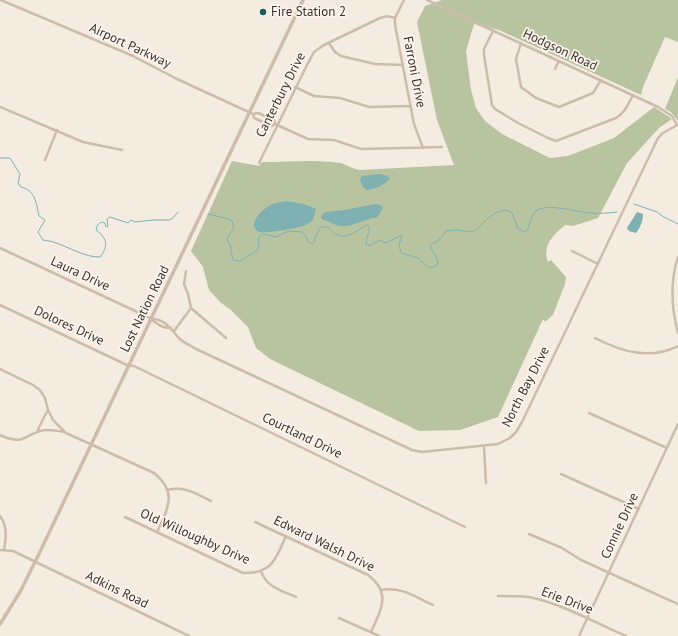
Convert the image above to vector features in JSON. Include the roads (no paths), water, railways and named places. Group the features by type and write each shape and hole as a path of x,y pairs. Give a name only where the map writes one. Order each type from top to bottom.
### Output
{"street":[{"name":"Airport Parkway","path":"1,0 133,56 177,79 252,113"},
{"name":"Lost Nation Road","path":"1,621 20,592 35,562 151,319 252,113 303,0"},
{"path":"395,18 404,0"},
{"name":"Hodgson Road","path":"427,0 668,112 678,125"},
{"name":"Canterbury Drive","path":"259,163 276,125 312,54 328,42 380,18 387,16 395,18"},
{"name":"Farroni Drive","path":"395,18 410,106 416,131 423,148"},
{"path":"493,30 484,49 492,105 499,112 548,138 559,141 616,118 625,110 633,95"},
{"path":"328,42 335,52 341,56 375,64 403,65"},
{"path":"521,44 516,59 519,85 523,90 536,98 559,107 593,93 600,80"},
{"path":"555,69 559,61"},
{"path":"296,87 314,96 340,98 369,107 410,106"},
{"path":"0,107 83,142 122,150"},
{"path":"276,125 274,120 258,113 252,113 254,118 272,126 276,125 308,139 334,140 360,149 442,147"},
{"name":"North Bay Drive","path":"151,319 168,328 171,328 180,339 194,348 412,450 422,452 498,444 510,438 516,432 658,138 663,133 678,125"},
{"path":"45,160 57,130"},
{"name":"Laura Drive","path":"0,248 151,319"},
{"path":"572,251 598,264"},
{"path":"678,256 672,282 672,299 678,333"},
{"path":"186,271 184,284 192,308 226,338"},
{"name":"Dolores Drive","path":"0,305 129,366"},
{"path":"174,331 192,308"},
{"path":"595,338 621,350 635,353 648,354 661,352 678,346"},
{"name":"Courtland Drive","path":"129,366 134,366 465,527"},
{"path":"0,369 40,390 45,398 48,410 53,420 66,433"},
{"path":"38,432 42,419 48,410"},
{"path":"589,413 667,448"},
{"name":"Connie Drive","path":"579,636 678,424"},
{"path":"0,435 17,441 26,439 38,432 47,430 66,433 154,473 161,479 170,500 169,508 157,532"},
{"path":"484,446 486,483"},
{"path":"561,474 638,508"},
{"path":"167,490 176,488 184,489 211,501"},
{"path":"0,516 4,522 6,534 4,550"},
{"name":"Old Willoughby Drive","path":"124,517 243,572 253,573 262,571 273,562 286,536"},
{"name":"Edward Walsh Drive","path":"256,522 368,574 376,581 381,590 383,599 382,608 371,632"},
{"path":"529,534 562,548 581,560 678,604"},
{"name":"Adkins Road","path":"0,550 13,552 35,562 189,636"},
{"path":"262,571 265,580 272,586 296,598"},
{"path":"381,590 395,589 403,591 433,605"},
{"name":"Erie Drive","path":"498,596 526,597 544,601 626,636"},
{"path":"339,618 379,636"}],"water":[{"path":"379,174 390,178 383,185 374,189 367,190 363,187 360,180 362,176"},
{"path":"286,201 304,204 316,209 313,220 304,226 294,228 272,232 257,231 254,224 257,217 271,205"},
{"path":"375,204 381,205 383,208 377,218 372,218 352,225 339,226 323,220 321,217 325,212"},
{"path":"637,212 643,214 641,224 636,233 629,231 627,228"}],"waterway":[{"path":"0,158 10,158 20,174 18,183 21,187 30,191 34,198 39,216 45,220 38,232 43,240 54,242 83,254 100,257 103,253 106,242 103,236 96,230 97,226 101,222 105,223 106,227 108,226 107,219 110,217 128,223 131,220 135,222 169,220 178,212"},
{"path":"634,204 657,212 678,224"},
{"path":"208,214 232,221 234,228 227,240 230,245 233,260 240,261 258,250 258,240 263,234 276,237 289,231 302,232 307,238 308,242 312,244 321,227 328,227 337,235 346,236 356,232 366,225 369,226 366,244 370,246 379,240 386,243 402,235 399,245 401,253 418,258 429,268 436,266 438,262 430,245 438,241 446,231 456,230 473,232 490,217 499,212 510,211 518,229 524,232 527,231 534,213 541,209 555,208 586,213 617,212"}],"place":[{"name":"Fire Station 2","path":"263,12"}]}
